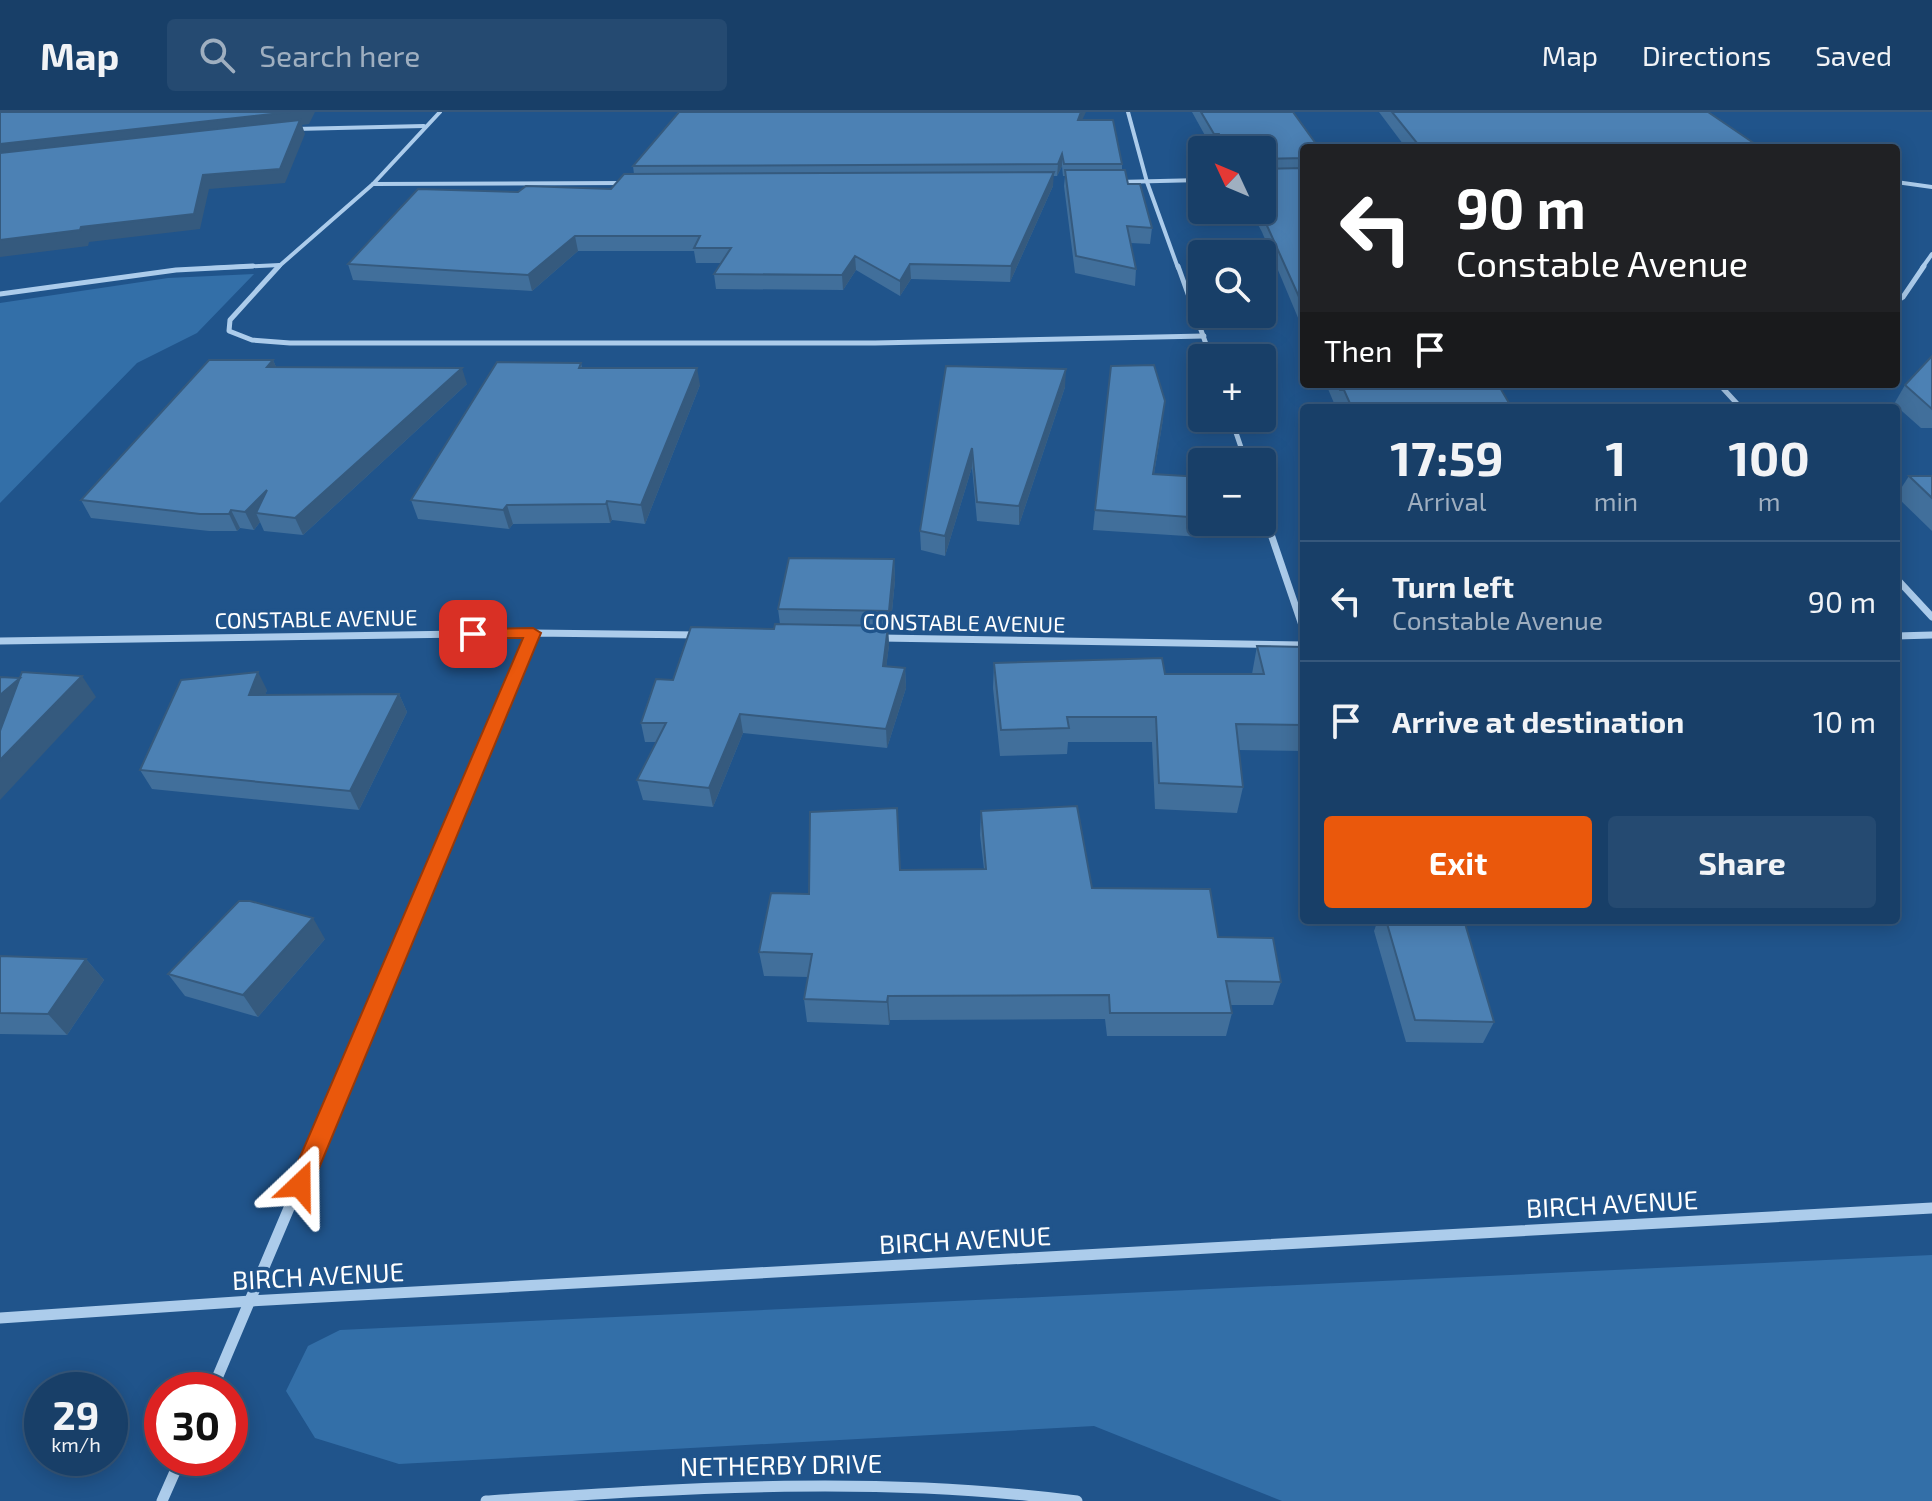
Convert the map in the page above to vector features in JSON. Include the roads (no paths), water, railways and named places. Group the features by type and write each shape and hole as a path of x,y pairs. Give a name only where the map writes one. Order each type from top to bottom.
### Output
{"street":[{"path":"440,112 373,184 280,265 230,320 229,331 244,339 266,342 328,343 875,343 1204,336"},
{"path":"1128,112 1147,182 1207,344"},
{"path":"285,130 424,126"},
{"path":"1115,182 1188,181"},
{"path":"373,184 626,183"},
{"path":"1900,183 1932,187"},
{"path":"1900,299 1932,254"},
{"path":"0,294 176,270 280,265"},
{"path":"1723,388 1737,404"},
{"path":"1272,536 1300,619"},
{"path":"1900,582 1932,617"},
{"path":"220,1372 533,633"},
{"name":"CONSTABLE AVENUE","path":"0,641 533,633 706,636"},
{"path":"1900,636 1932,635"},
{"name":"CONSTABLE AVENUE","path":"864,638 1300,645"},
{"name":"BIRCH AVENUE","path":"0,1318 251,1301 1932,1208"},
{"path":"162,1501 173,1476"},
{"name":"NETHERBY DRIVE","path":"486,1501 802,1482 1021,1492 1077,1501"}]}
